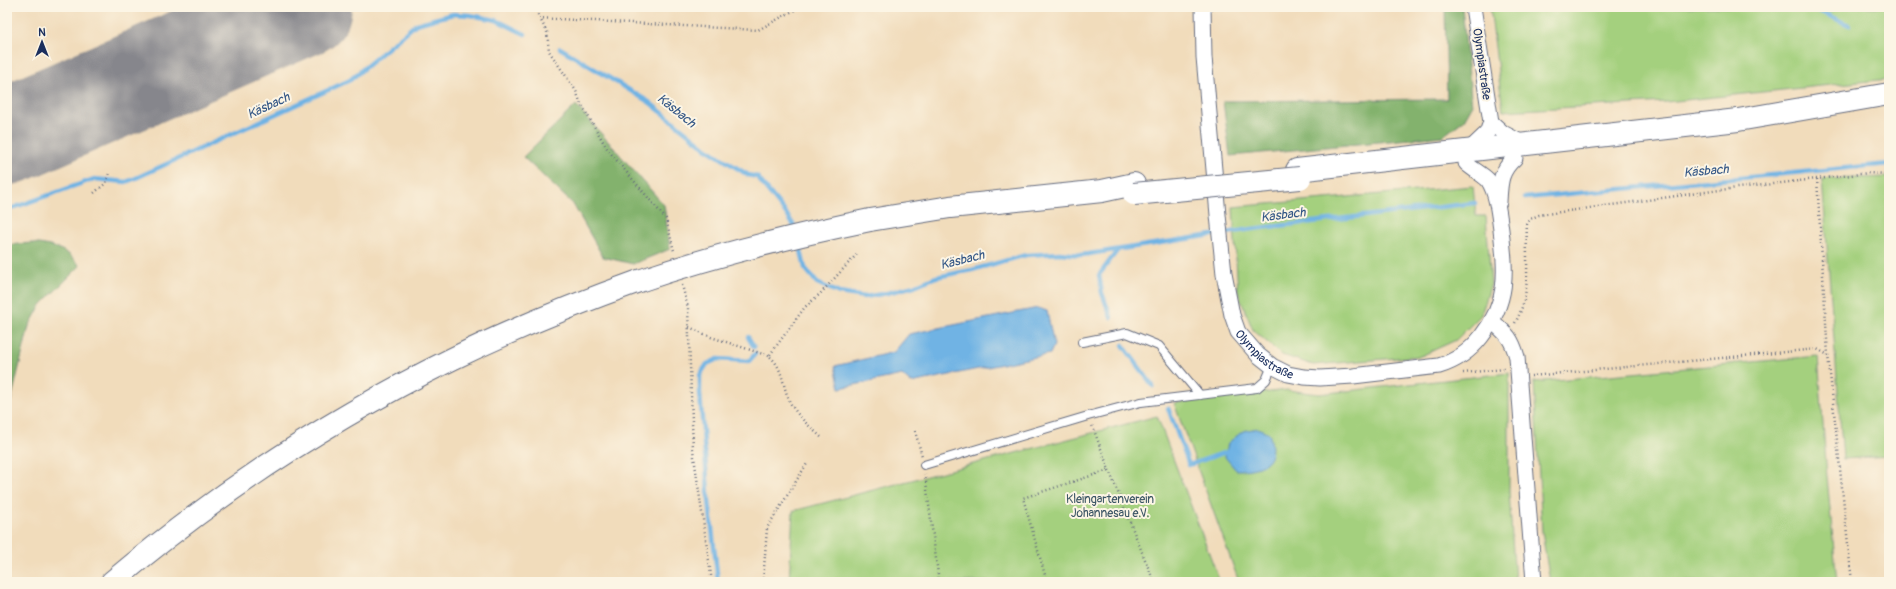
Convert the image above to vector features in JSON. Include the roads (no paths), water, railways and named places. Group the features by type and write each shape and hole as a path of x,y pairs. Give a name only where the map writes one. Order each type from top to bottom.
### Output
{"main road":[{"path":"1521,151 1738,120 1889,94"},
{"path":"112,582 182,525 246,479 363,406 452,359 514,330 639,281 730,252 870,220 965,206 1102,191 1466,158 1889,109"}],"street":[{"name":"Olympiastraße","path":"1203,7 1204,57 1218,215 1221,246 1232,315 1238,332 1258,355 1272,366 1288,374 1320,378 1375,374 1439,366 1452,362 1473,346 1493,322 1501,303 1505,266 1499,215 1493,191 1488,180 1466,158"},
{"name":"Olympiastraße","path":"1473,7 1491,122"},
{"path":"1466,158 1487,133 1491,122 1521,151"},
{"name":"Olympiastraße","path":"1499,215 1500,183 1502,175 1506,166 1521,151"},
{"path":"1493,322 1508,335 1513,342 1519,372 1534,582"}],"lane":[{"path":"1082,342 1127,333 1159,346 1200,394"},
{"path":"924,465 1088,416 1142,402 1257,388 1266,380 1272,366"}],"water":[{"path":"1038,308 1047,311 1054,345 1050,354 911,383 902,375 840,388 835,366 894,352 909,334"},
{"path":"1258,428 1269,433 1272,443 1270,458 1261,466 1245,470 1236,470 1225,457 1228,443 1243,431"}],"waterway":[{"path":"1810,7 1849,25"},
{"name":"Käsbach","path":"7,210 94,179 126,182 136,178 350,80 416,24 453,14 470,15 496,20 525,34"},
{"name":"Käsbach","path":"560,48 649,102 707,149 748,175 757,177 785,212 796,229"},
{"name":"Käsbach","path":"1525,198 1889,164"},
{"name":"Käsbach","path":"799,242 805,268 817,283 839,293 865,297 914,286 936,277 972,270 1026,255 1060,253 1082,255 1252,229 1475,203"},
{"path":"1111,317 1102,293 1099,275 1117,251"},
{"path":"748,337 754,347"},
{"path":"1123,345 1153,386"},
{"path":"718,582 708,492 700,394 700,375 707,364 718,359 749,361 755,354"},
{"path":"1168,408 1189,465 1226,452"}],"park label":[{"name":"Kleingartenverein Johannesau e.V.","path":"1110,506"}]}
